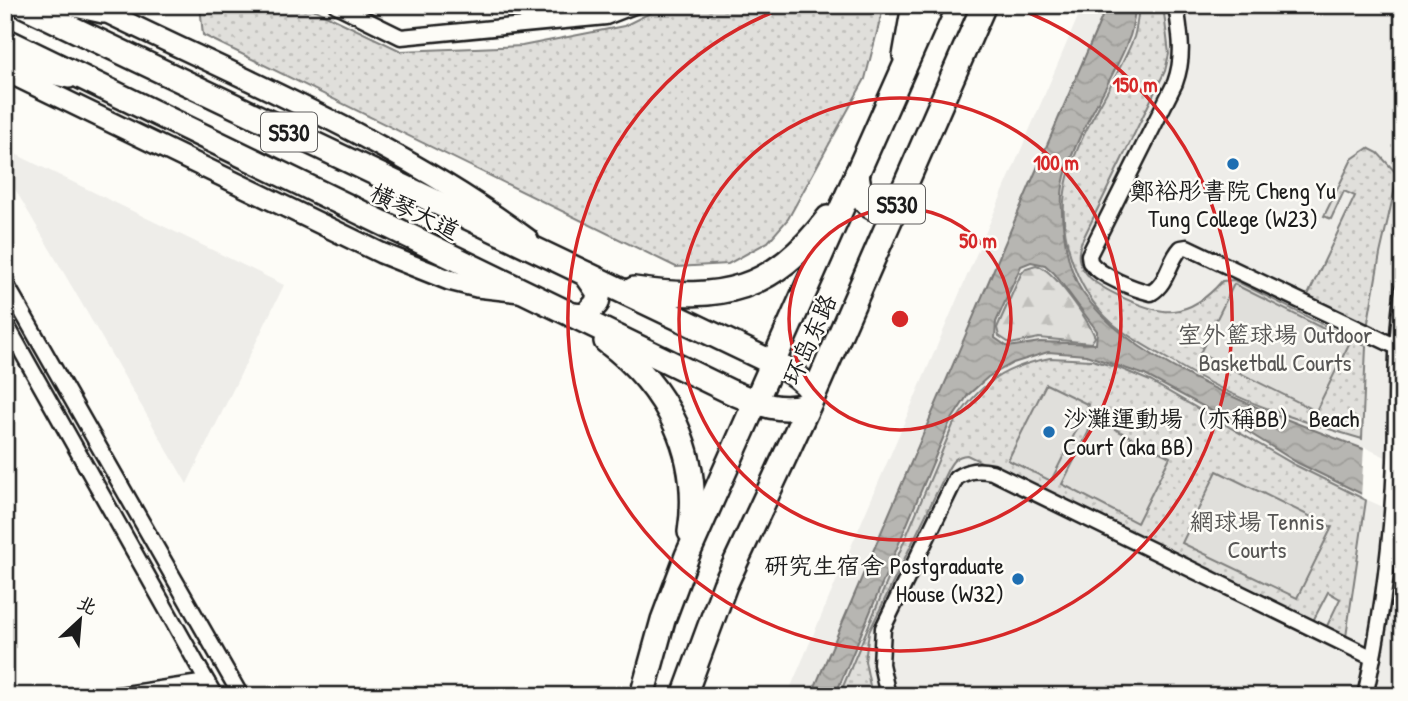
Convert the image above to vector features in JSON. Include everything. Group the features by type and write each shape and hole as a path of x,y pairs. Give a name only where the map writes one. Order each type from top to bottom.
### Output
{"main road":[{"name":"横琴大道","path":"5,40 521,292 756,402 796,409 811,399 805,383 773,363 23,5"},
{"path":"66,5 111,15"},
{"path":"91,5 401,156 492,212 554,258"},
{"path":"900,76 912,5"},
{"name":"环岛东路","path":"642,696 663,620 687,556 932,5"},
{"name":"环岛东路","path":"684,696 725,585 811,399 984,8"},
{"path":"5,64 89,82"},
{"path":"5,71 382,253 449,280 477,287 521,292"},
{"path":"610,285 669,294 701,295 747,286 767,276 809,243 853,182 862,197 875,208 884,209 891,206 901,195"},
{"path":"572,316 585,316 597,303 599,293 586,274"},
{"path":"572,316 616,348 643,374 676,423 685,448 694,496 687,556"}],"street":[{"path":"336,5 401,37 606,18 637,5"},
{"path":"1176,5 1182,42 1180,68 1089,256 1093,266 1151,293 1160,287 1177,253 1186,247 1397,347"},
{"path":"5,282 242,696"},
{"path":"1364,696 1373,658 1387,567 1395,461 1397,347 1403,289"},
{"path":"5,322 215,696"},
{"path":"888,696 881,663 883,628 956,478 972,470 992,472 1373,658"},
{"path":"112,696 207,682"}],"shaded area":[{"path":"1083,5 1403,5 1403,696 787,696"},
{"path":"5,149 284,285 187,484 5,172"}],"green space":[{"path":"200,5 305,5 401,51 522,46 624,26 666,5 884,5 865,79 788,219 768,242 728,264 676,267 203,35"},
{"path":"1139,5 1163,5 1169,54 1165,71 1081,243 1081,266 1092,279 1113,293 1140,305 1164,311 1194,305 1222,281 1234,280 1366,346 1362,439 1253,403 1178,365 1112,323 1098,309 1078,275 1066,236 1064,216 1068,177 1081,141 1127,54 1137,25"},
{"path":"1368,148 1378,153 1398,175 1367,328 1302,299 1304,294 1308,295 1355,196 1344,191 1331,219 1324,216 1352,159"},
{"path":"1036,265 1061,285 1078,308 1095,337 1091,343 1039,338 1011,344 999,336 997,328 1021,274 1026,268"},
{"name":"室外籃球場 Outdoor Basketball Courts","path":"1234,284 1350,342 1316,411 1200,353"},
{"path":"1050,358 1092,360 1150,381 1295,465 1366,500 1346,637 1326,628 1340,599 1328,592 1313,621 967,455 957,458 949,467 869,632 865,661 872,696 839,696 953,425 983,388 994,380 1019,366"},
{"name":"沙灘運動場（亦稱BB） Beach Court (aka BB)","path":"1046,384 1089,405 1051,481 1008,460"},
{"path":"1095,419 1170,457 1137,523 1062,484"},
{"name":"網球場 Tennis Courts","path":"1217,471 1332,527 1297,598 1182,543"}],"water":[{"path":"1107,5 1136,5 1133,25 1123,54 1087,122 1063,183 1063,226 1068,256 1076,280 1083,293 1107,321 1138,346 1175,368 1256,407 1371,452 1366,496 1298,463 1227,419 1145,375 1086,355 1048,352 1013,363 988,377 968,395 949,424 835,696 811,696","holes":["1031,262 1045,265 1054,273 1097,331 1096,344 1040,342 1008,347 995,338 996,322 1021,266"]}],"pier":[{"path":"1364,447 1403,465 1403,516 1361,497"}],"place":[{"name":"鄭裕彤書院 Cheng Yu Tung College (W23)","path":"1233,164"},
{"name":"沙灘運動場（亦稱BB） Beach Court (aka BB)","path":"1049,432"},
{"name":"研究生宿舍 Postgraduate House (W32)","path":"1018,579"}]}
